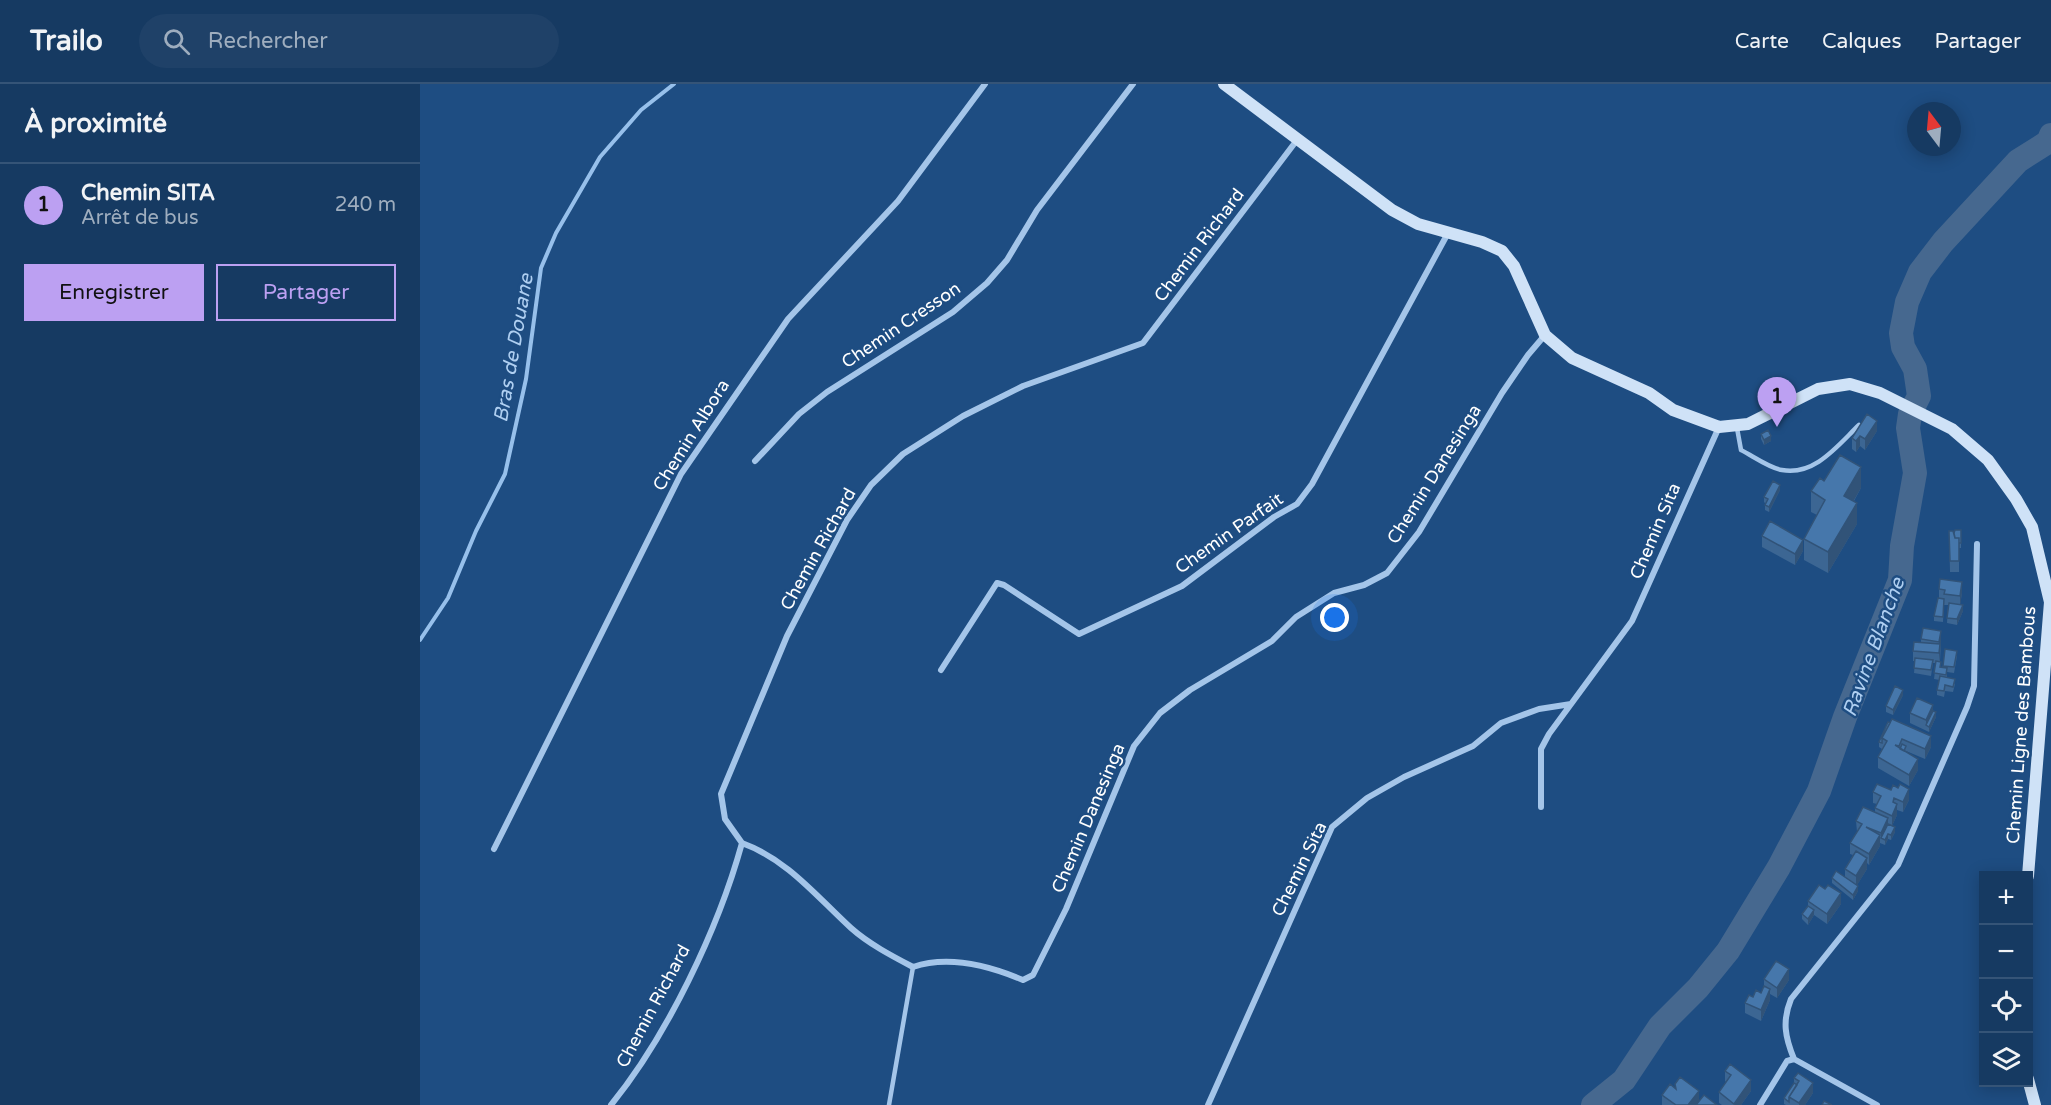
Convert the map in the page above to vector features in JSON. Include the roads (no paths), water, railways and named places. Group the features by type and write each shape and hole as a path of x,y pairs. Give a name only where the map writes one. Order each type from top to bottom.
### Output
{"main road":[{"path":"1224,84 1392,210 1418,224 1502,251 1514,266 1545,335 1572,358 1648,393 1672,410 1719,427"},
{"name":"Chemin Ligne des Bambous","path":"1719,427 1748,424 1827,386 1850,384 1880,393 1952,429 1988,460 2032,527 2050,602 2028,871"},
{"path":"2030,1087 2035,1105"}],"street":[{"name":"Chemin Albora","path":"494,849 681,474 788,319 898,201 985,84"},
{"name":"Chemin Cresson","path":"755,461 799,414 827,392 953,312 987,283 1007,260 1037,210 1133,84"},
{"name":"Chemin Richard","path":"611,1105 629,1083 691,976 735,867 742,843 725,819 721,794 787,636 847,520 871,485 903,454 963,416 1023,386 1143,343 1298,139"},
{"name":"Chemin Parfait","path":"941,670 997,583 1004,585 1079,634 1182,586 1274,517 1297,504 1312,484 1448,233"},
{"name":"Chemin Danesinga","path":"914,967 929,962 965,964 1000,970 1023,980 1033,975 1066,909 1134,746 1160,713 1190,690 1272,641 1296,617 1335,593 1364,585 1387,573 1419,532 1502,393 1545,335"},
{"name":"Chemin Sita","path":"1541,807 1541,749 1635,615 1719,427"},
{"path":"1794,1059 1785,1036 1786,1010 1791,999 1898,865 1967,707 1974,686 1977,544"},
{"name":"Chemin Sita","path":"1208,1105 1332,827 1367,798 1404,777 1473,746 1501,723 1539,709 1571,704"},
{"path":"742,843 760,850 797,875 852,928 881,950 914,967"},
{"path":"1760,1105 1787,1061 1794,1059 1805,1063 1872,1104"}],"lane":[{"path":"1736,425 1741,450 1781,470 1802,470 1822,461 1859,425"},
{"path":"889,1105 914,967"}],"waterway":[{"name":"Bras de Douane","path":"420,640 448,598 476,531 505,474 526,379 541,268 556,233 600,157 641,110 674,84"},
{"name":"Ravine Blanche","path":"1593,1105 1624,1080 1660,1026 1698,988 1728,951 1779,867 1819,791 1845,717 1900,580 1902,546 1915,473 1908,428 1910,414 1919,396 1915,369 1903,347 1901,333 1907,302 1920,272 1943,242 2018,161 2048,142 2051,135"}],"place":[{"name":"Chemin SITA","path":"1777,427"}]}
